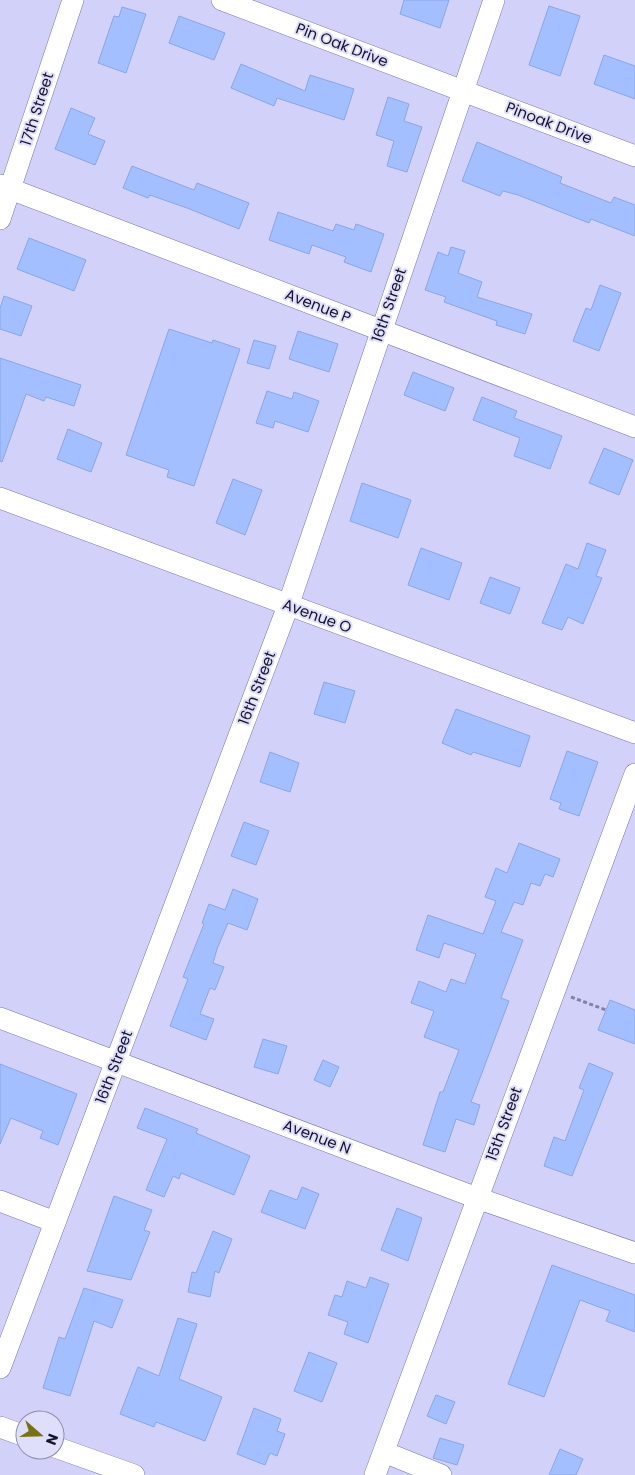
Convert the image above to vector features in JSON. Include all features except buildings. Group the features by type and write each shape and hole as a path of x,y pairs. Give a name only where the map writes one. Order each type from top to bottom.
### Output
{"street":[{"name":"17th Street","path":"0,219 5,187 73,0"},
{"name":"Pin Oak Drive","path":"222,0 463,91"},
{"name":"16th Street","path":"0,1368 288,606 380,330 494,0"},
{"name":"Pinoak Drive","path":"463,91 635,156"},
{"name":"Avenue P","path":"5,187 635,427"},
{"name":"Avenue O","path":"0,498 635,733"},
{"name":"15th Street","path":"375,1475 635,774"},
{"name":"Avenue N","path":"0,1018 477,1198 635,1253"},
{"path":"0,1201 55,1222"},
{"path":"0,1427 15,1432"},
{"path":"65,1451 134,1475"},
{"path":"384,1452 441,1475"}],"path":[{"path":"554,990 606,1010"}]}
